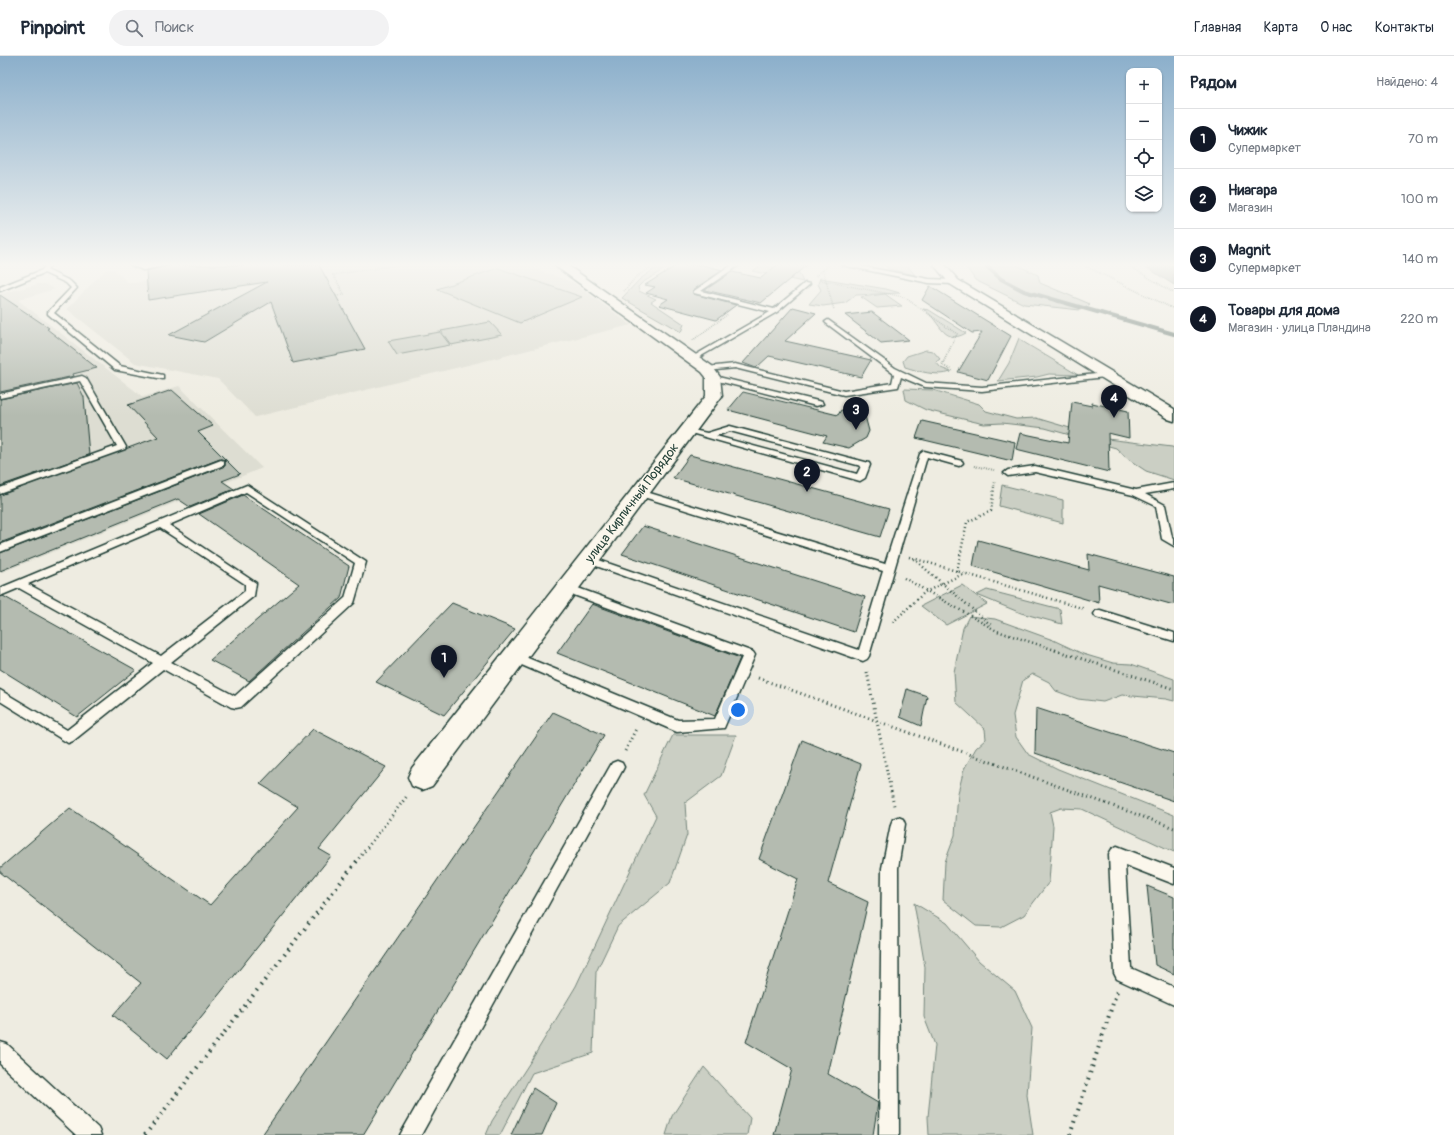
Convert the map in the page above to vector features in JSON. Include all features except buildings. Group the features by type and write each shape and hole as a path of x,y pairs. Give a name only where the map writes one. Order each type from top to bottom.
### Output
{"street":[{"path":"633,315 701,361"},
{"path":"1009,315 1174,416"},
{"name":"улица Кирпичный Порядок","path":"417,784 714,396 701,361"}],"lane":[{"path":"53,315 118,368 160,377"},
{"path":"701,361 769,315"},
{"path":"828,322 898,374 925,385 982,389 1105,374"},
{"path":"701,361 735,366 844,393 895,385 898,374"},
{"path":"701,361 818,404"},
{"path":"0,396 82,378 122,447 0,491"},
{"path":"707,436 730,428 737,419"},
{"path":"688,431 860,478 866,465 730,428"},
{"path":"589,560 865,652 924,454 959,463"},
{"path":"0,549 221,464"},
{"path":"1008,473 1035,469 1136,493 1160,505 1167,539 1174,543"},
{"path":"1136,493 1174,486"},
{"path":"0,592 161,524 247,488 361,562 350,600 236,703 19,584"},
{"path":"640,493 889,569"},
{"path":"0,695 68,737 250,594 251,583 161,524"},
{"path":"514,657 677,726 719,724 749,655 567,588"},
{"path":"1100,614 1174,637"},
{"path":"410,1135 617,767"},
{"path":"889,1135 890,868 898,824"},
{"path":"1174,876 1117,854 1123,973 1174,996"},
{"path":"0,1051 91,1135"}],"path":[{"path":"701,361 734,315"},
{"path":"828,322 833,315"},
{"path":"930,315 957,334 942,365 982,389"},
{"path":"959,463 1008,473"},
{"path":"957,571 967,522 991,511 995,479 1008,473"},
{"path":"894,552 1100,614"},
{"path":"913,558 997,631"},
{"path":"889,569 997,631 1174,689"},
{"path":"898,824 865,652 928,591 965,574"},
{"path":"742,672 1174,828"},
{"path":"617,767 644,713"},
{"path":"146,1135 417,784"},
{"path":"1070,1135 1123,973"}],"shaded area":[{"path":"0,315 38,315 143,397 179,386 262,468 0,573"},
{"path":"75,315 618,315 631,325 255,417 218,379 135,363"},
{"path":"501,315 538,315 520,323"},
{"path":"652,315 671,315 684,324 681,332"},
{"path":"930,315 938,315 966,333 958,336 946,334"},
{"path":"490,322 502,335 451,345 441,331"},
{"path":"440,332 450,345 397,355 388,341"},
{"path":"1019,338 1078,375 1049,374 1037,377 998,381 1009,363"},
{"path":"926,350 933,351 940,359 936,362 941,368 951,372 934,374 905,367 903,361 907,356"},
{"path":"904,389 933,390 979,404 986,411 1016,419 1036,418 1107,439 1172,447 1174,448 1174,480 1146,471 1128,459 1116,448 1045,428 1002,423 984,424 926,410 906,400"},
{"path":"1002,485 1063,500 1063,523 999,506"},
{"path":"962,585 987,604 946,625 921,606"},
{"path":"987,590 1060,609 1062,624 1021,613 977,595"},
{"path":"969,616 995,619 1053,640 1083,654 1113,663 1131,664 1174,679 1174,701 1122,695 1103,702 1078,699 1056,691 1049,682 1033,674 1023,680 1013,715 1016,737 1028,754 1058,769 1174,815 1174,852 1082,809 1061,808 1050,812 1053,826 1049,882 1024,915 1001,927 976,926 943,900 945,862 955,835 958,793 964,769 976,748 986,739 985,729 956,702 954,672 963,628"},
{"path":"673,735 736,735 721,776 685,803 687,835 670,883 618,926 596,972 593,1053 532,1073 500,1135 486,1135 492,1121 534,1056 576,986 656,816 644,795"},
{"path":"914,903 947,923 979,961 1015,991 1032,1028 1027,1095 1033,1135 929,1135 928,1117 935,1045 924,1017 925,967"},
{"path":"704,1067 750,1118 747,1135 666,1135 672,1116"}],"waterway":[{"path":"1109,315 1174,334"}],"place":[{"name":"Товары для дома","path":"1114,418"},
{"name":"Magnit","path":"856,430"},
{"name":"Ниагара","path":"807,492"},
{"name":"Чижик","path":"444,678"}]}
